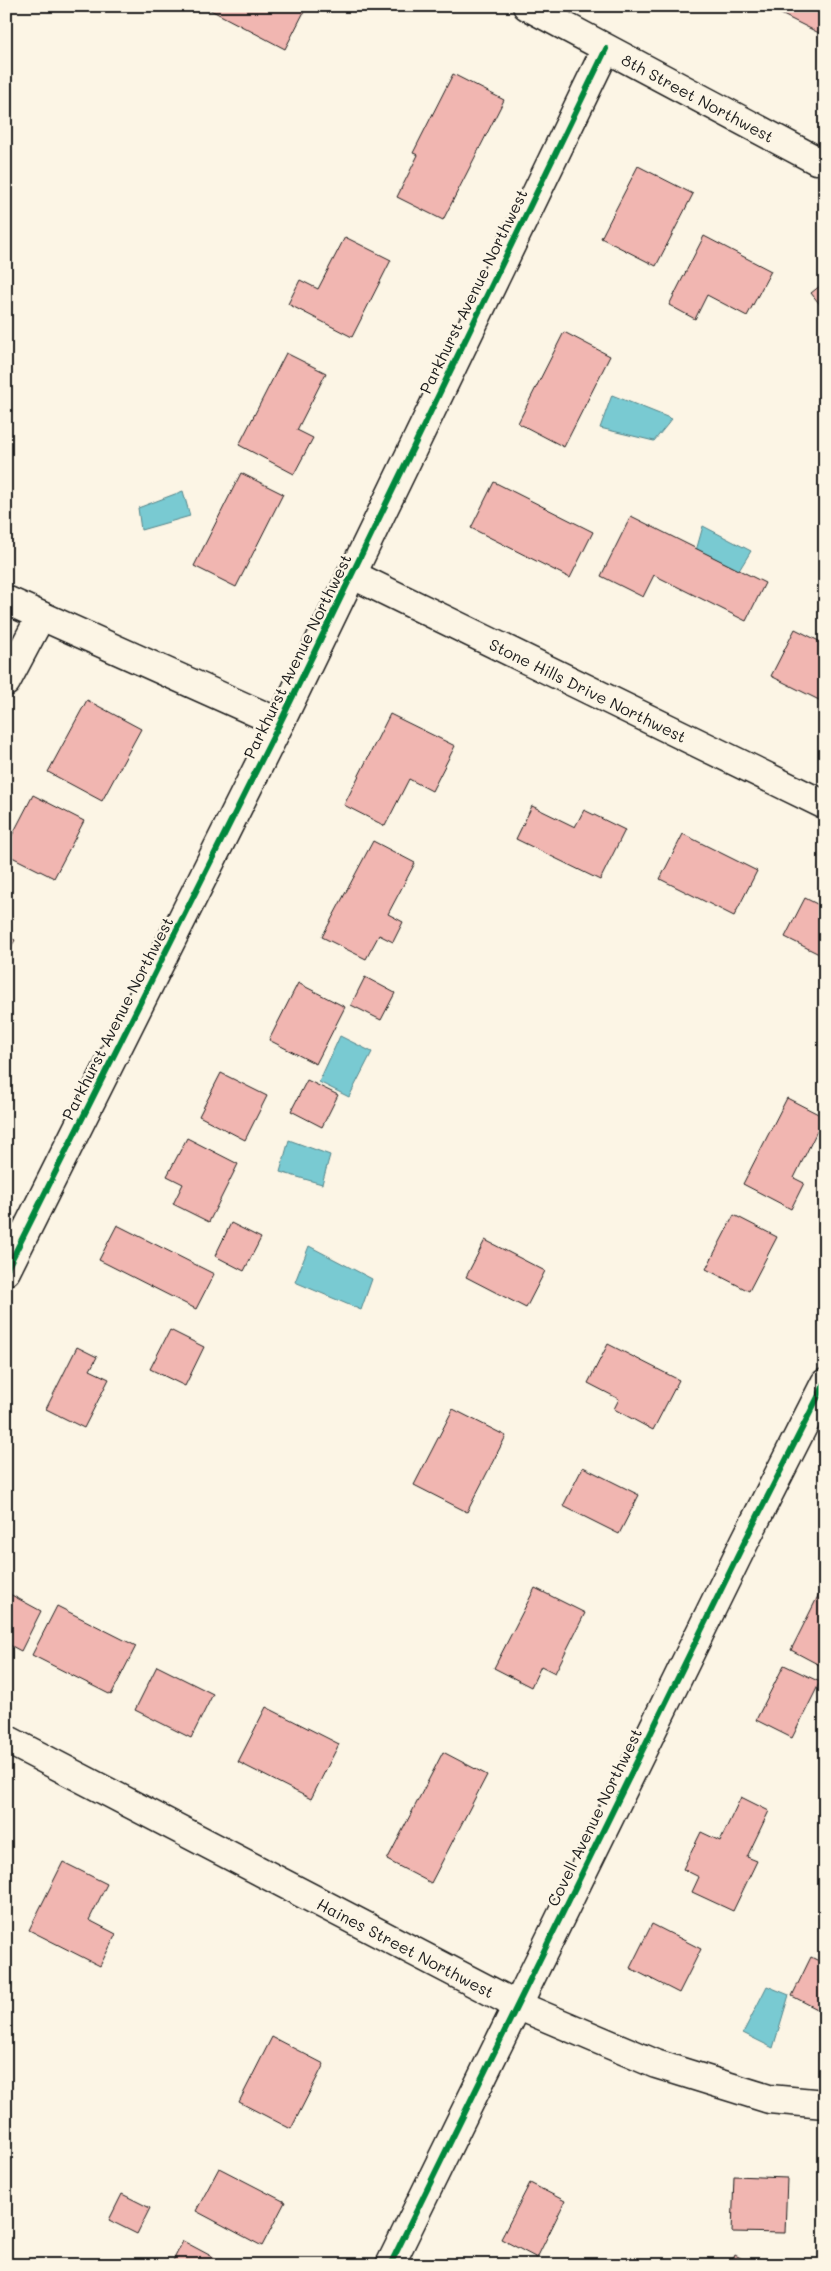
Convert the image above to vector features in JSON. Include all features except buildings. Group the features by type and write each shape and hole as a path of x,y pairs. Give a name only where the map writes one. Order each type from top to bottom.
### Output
{"street":[{"name":"8th Street Northwest","path":"527,6 816,160"},
{"name":"Parkhurst Avenue Northwest","path":"6,1271 280,723 606,49"},
{"name":"Stone Hills Drive Northwest","path":"351,574 825,805"},
{"path":"6,600 280,723"},
{"path":"6,682 41,616"},
{"name":"Covell Avenue Northwest","path":"390,2265 825,1383"},
{"name":"Haines Street Northwest","path":"6,1739 517,2005 656,2064 769,2099 825,2104"}],"water":[{"path":"612,395 672,419 654,441 600,428"},
{"path":"183,491 190,516 141,530 138,508"},
{"path":"703,526 751,551 735,577 694,558"},
{"path":"340,1036 372,1052 349,1097 319,1082"},
{"path":"289,1140 330,1155 322,1184 280,1172"},
{"path":"309,1246 372,1279 361,1310 295,1282"},
{"path":"767,1986 789,1995 773,2048 743,2033"}],"cycle path":[{"path":"6,1271 280,723 606,49"},
{"path":"390,2265 745,1541 825,1383"}]}
